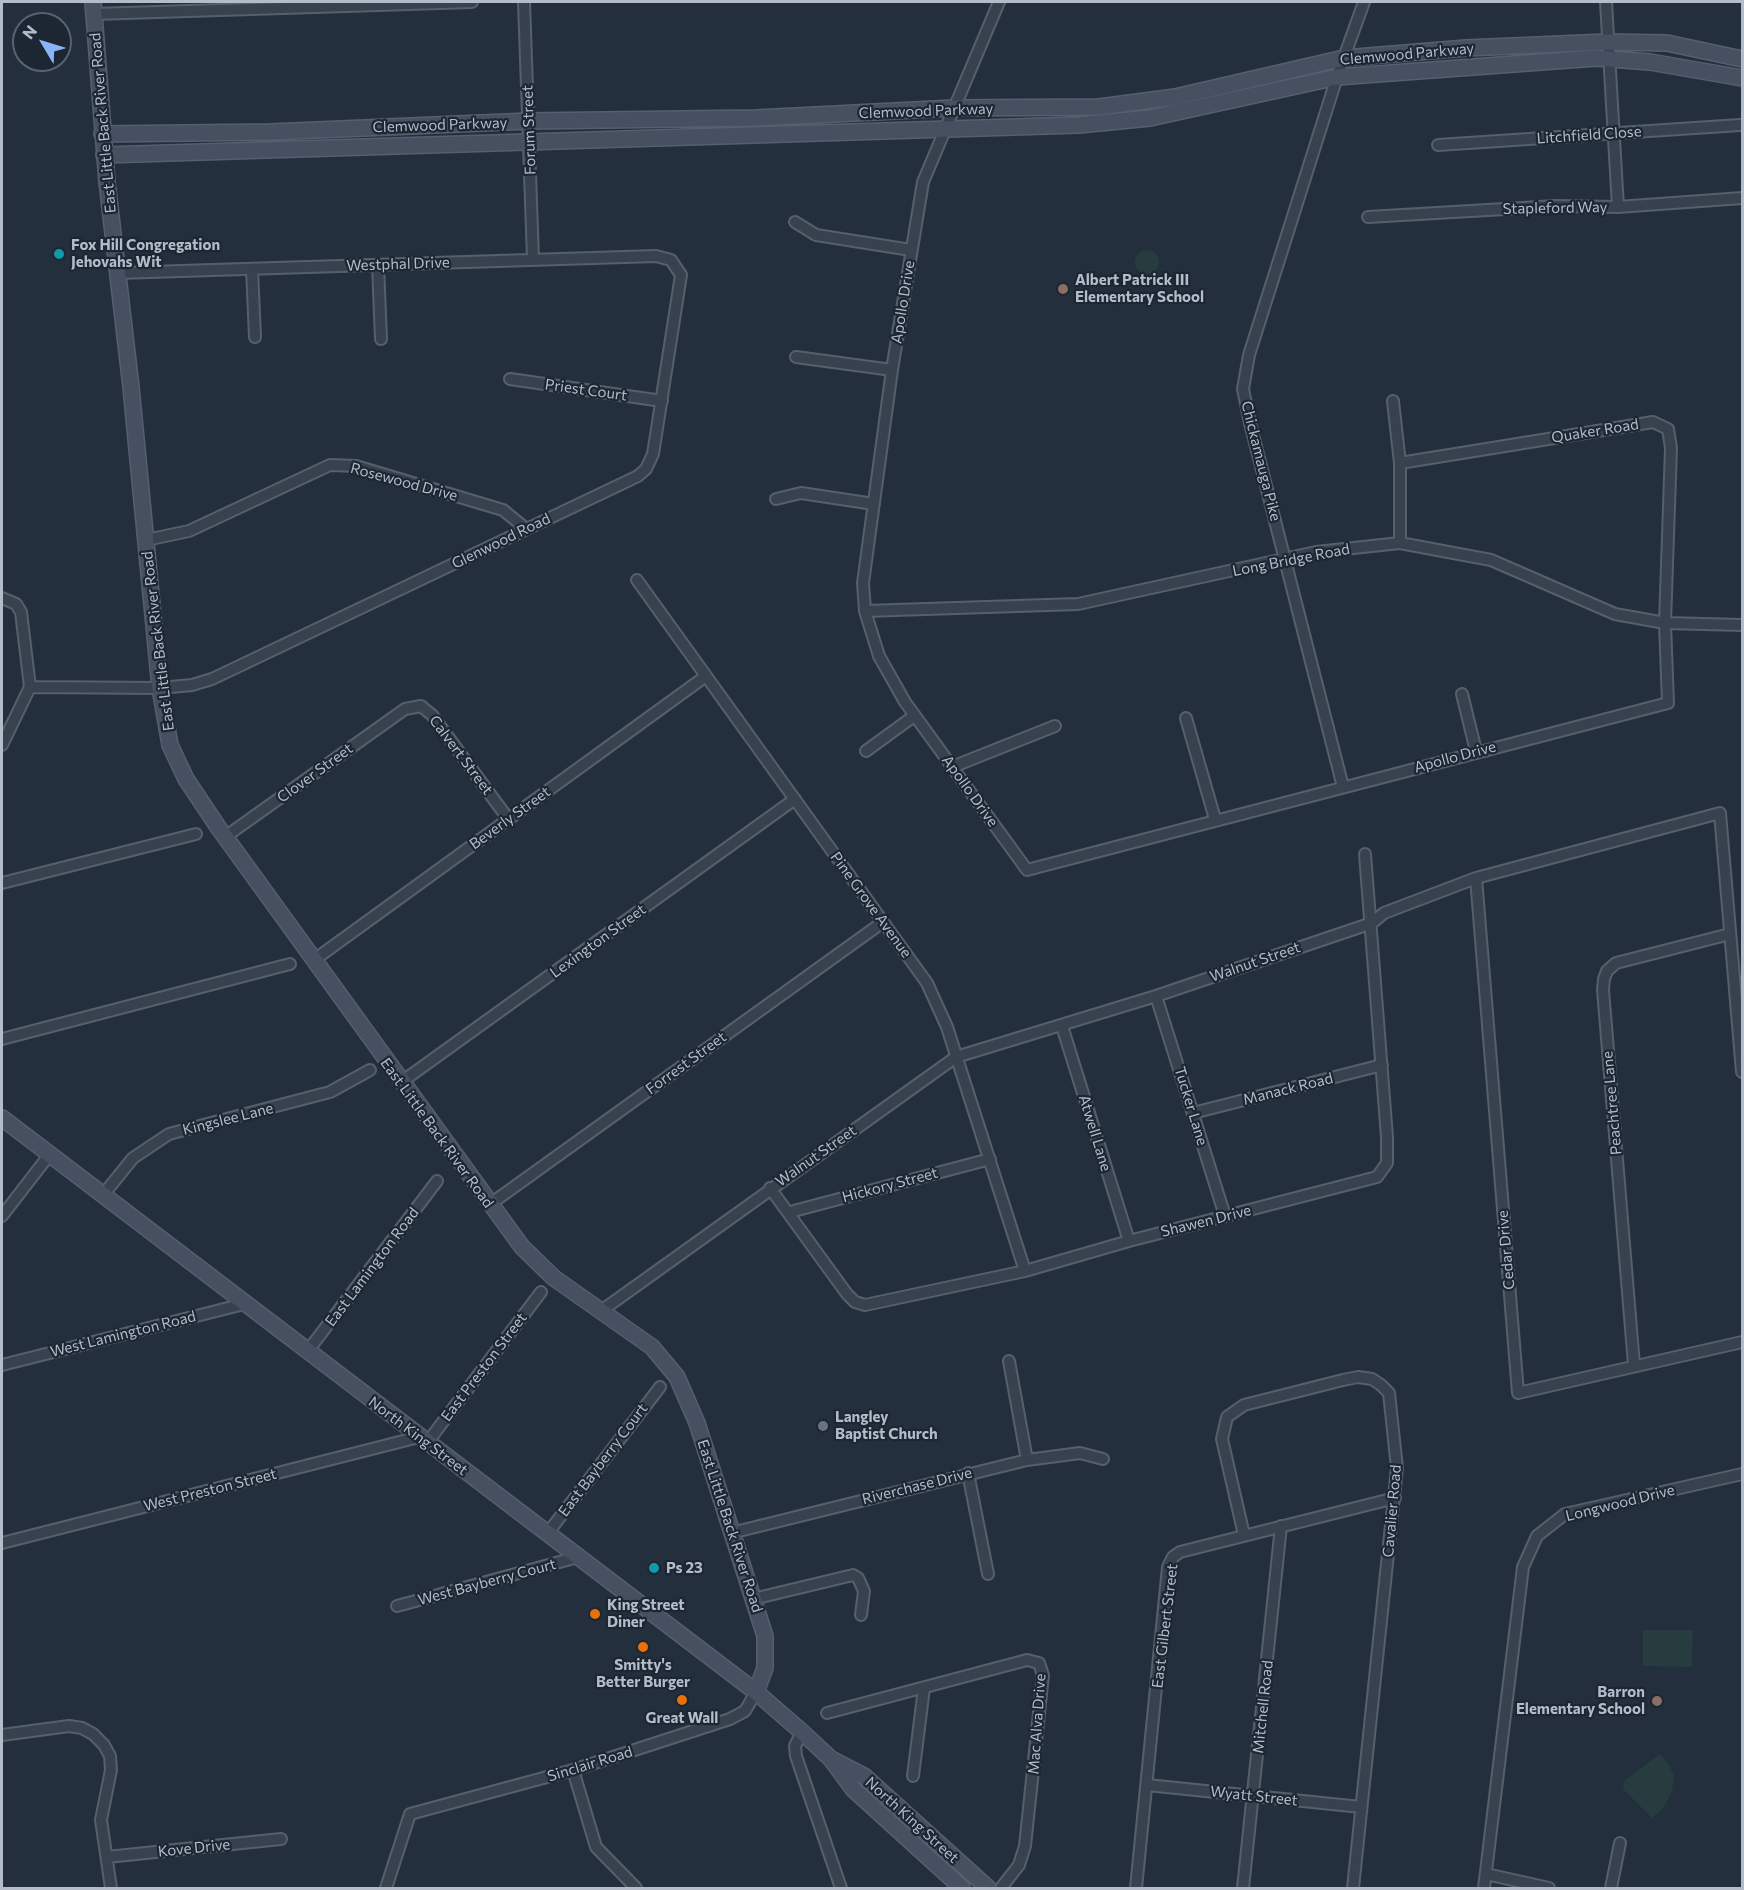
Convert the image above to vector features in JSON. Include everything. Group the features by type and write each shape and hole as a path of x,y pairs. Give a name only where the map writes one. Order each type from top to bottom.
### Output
{"street":[{"path":"94,8 472,2"},
{"name":"Forum Street","path":"524,2 533,259"},
{"name":"Apollo Drive","path":"999,2 923,182 892,370 866,554 865,611 879,656 914,716 1027,870 1476,751 1668,703 1665,623"},
{"name":"Chickamauga Pike","path":"1343,787 1243,389 1249,356 1336,76 1364,2"},
{"path":"1606,2 1618,207"},
{"name":"East Little Back River Road","path":"94,8 102,134 131,387 160,688 164,719 178,765 225,837 489,1205 537,1262 652,1347 678,1377 697,1423 766,1646 765,1668 756,1692"},
{"name":"Clemwood Parkway","path":"102,134 270,132 529,121 756,118 954,108 1125,105 1175,97 1344,58 1466,48 1607,42 1667,43 1743,58"},
{"name":"Clemwood Parkway","path":"104,154 1079,125 1150,118 1336,76 1608,59 1650,62 1743,78"},
{"name":"Litchfield Close","path":"1438,145 1740,125"},
{"name":"Stapleford Way","path":"1368,217 1556,206 1618,207 1743,198"},
{"path":"795,222 816,235 911,250"},
{"name":"Westphal Drive","path":"118,273 657,256 667,258 676,264"},
{"name":"Glenwood Road","path":"30,687 160,688 192,685 212,679 638,476 646,469 653,454 681,285 681,275 676,264"},
{"path":"378,265 381,339"},
{"path":"252,269 255,338"},
{"path":"796,357 892,370"},
{"name":"Priest Court","path":"510,379 662,401"},
{"path":"1393,401 1400,463 1400,543"},
{"name":"Quaker Road","path":"1400,463 1653,422 1662,425 1668,429 1671,447 1665,623"},
{"name":"Rosewood Drive","path":"146,540 189,531 330,465 356,466 503,510 525,528"},
{"path":"776,499 801,493 874,504"},
{"name":"Long Bridge Road","path":"865,611 1078,604 1316,552 1400,543 1491,560 1615,614 1665,623 1743,625"},
{"name":"Pine Grove Avenue","path":"637,580 927,983 939,1005 1025,1271"},
{"path":"2,598 16,604 21,612 30,687 2,745"},
{"name":"Beverly Street","path":"314,960 706,676"},
{"path":"1462,694 1476,751"},
{"name":"Calvert Street","path":"405,709 421,706 432,715 509,820"},
{"name":"Clover Street","path":"225,837 405,709"},
{"path":"866,750 914,716"},
{"path":"1186,718 1215,819"},
{"path":"952,768 1055,726"},
{"name":"Lexington Street","path":"400,1083 795,799"},
{"name":"Walnut Street","path":"601,1311 956,1056 1156,996 1372,923 1384,913 1476,878 1720,813 1743,1072"},
{"path":"2,883 195,834"},
{"name":"Shawen Drive","path":"770,1188 847,1294 855,1302 865,1305 1025,1271 1129,1241 1377,1177 1387,1163 1388,1137 1365,854"},
{"name":"Cedar Drive","path":"1476,878 1518,1393 1743,1342"},
{"name":"Forrest Street","path":"489,1205 883,922"},
{"name":"Peachtree Lane","path":"1634,1365 1604,979 1616,963 1730,934"},
{"path":"2,1039 290,964"},
{"name":"Tucker Lane","path":"1156,996 1225,1216"},
{"name":"Atwell Lane","path":"1062,1026 1129,1241"},
{"name":"Manack Road","path":"1193,1113 1382,1065"},
{"name":"Kingslee Lane","path":"103,1195 133,1158 144,1148 169,1134 330,1092 370,1070"},
{"name":"North King Street","path":"2,1118 756,1692 831,1759 853,1789 962,1888"},
{"path":"2,1216 50,1154"},
{"name":"Hickory Street","path":"789,1212 990,1159"},
{"name":"East Lamington Road","path":"307,1352 437,1181"},
{"name":"East Preston Street","path":"423,1440 542,1292"},
{"name":"West Lamington Road","path":"2,1365 244,1304"},
{"path":"1009,1361 1027,1460"},
{"name":"Cavalier Road","path":"1244,1535 1222,1439 1227,1417 1245,1405 1358,1377 1372,1379 1389,1393 1397,1468 1395,1498 1353,1888"},
{"name":"East Bayberry Court","path":"546,1534 660,1387"},
{"name":"West Preston Street","path":"2,1542 423,1440"},
{"name":"Riverchase Drive","path":"731,1533 1027,1460 1080,1453 1104,1460"},
{"path":"968,1473 988,1574"},
{"name":"Longwood Drive","path":"1484,1888 1523,1567 1537,1536 1565,1514 1743,1474"},
{"name":"East Gilbert Street","path":"1136,1888 1168,1567 1173,1557 1180,1552 1395,1498"},
{"name":"Mitchell Road","path":"1243,1888 1281,1526"},
{"name":"West Bayberry Court","path":"397,1606 578,1557"},
{"path":"753,1599 853,1575 858,1578 864,1591 861,1615"},
{"name":"Mac Alva Drive","path":"827,1713 1027,1660 1039,1663 1042,1668 1024,1846 1019,1864 1001,1888"},
{"path":"913,1776 924,1688"},
{"name":"Sinclair Road","path":"386,1888 411,1815 573,1770 738,1716 748,1708 756,1692"},
{"path":"2,1735 69,1726 82,1728 93,1734 104,1745 110,1756 111,1770 101,1820 111,1888"},
{"path":"802,1732 795,1746 796,1756 841,1888"},
{"name":"North King Street","path":"831,1759 864,1776 988,1888"},
{"path":"573,1770 596,1847 636,1888"},
{"name":"Wyatt Street","path":"1147,1785 1361,1807"},
{"name":"Kove Drive","path":"107,1857 281,1839"},
{"path":"1611,1888 1620,1843"},
{"path":"1486,1874 1550,1888"}],"green space":[{"path":"1147,250 1152,251 1158,257 1158,267 1152,273 1147,274 1142,273 1136,267 1135,262 1136,257 1142,251"},
{"path":"1643,1630 1693,1630 1692,1667 1643,1666"},
{"path":"1660,1754 1674,1776 1672,1792 1663,1808 1652,1818 1623,1789 1624,1781"}],"place":[{"name":"Fox Hill Congregation Jehovahs Wit","path":"59,254"},
{"name":"Albert Patrick III Elementary School","path":"1063,289"},
{"name":"Langley Baptist Church","path":"823,1426"},
{"name":"Ps 23","path":"654,1568"},
{"name":"King Street Diner","path":"595,1614"},
{"name":"Smitty's Better Burger","path":"643,1647"},
{"name":"Great Wall","path":"682,1700"},
{"name":"Barron Elementary School","path":"1657,1701"}]}
